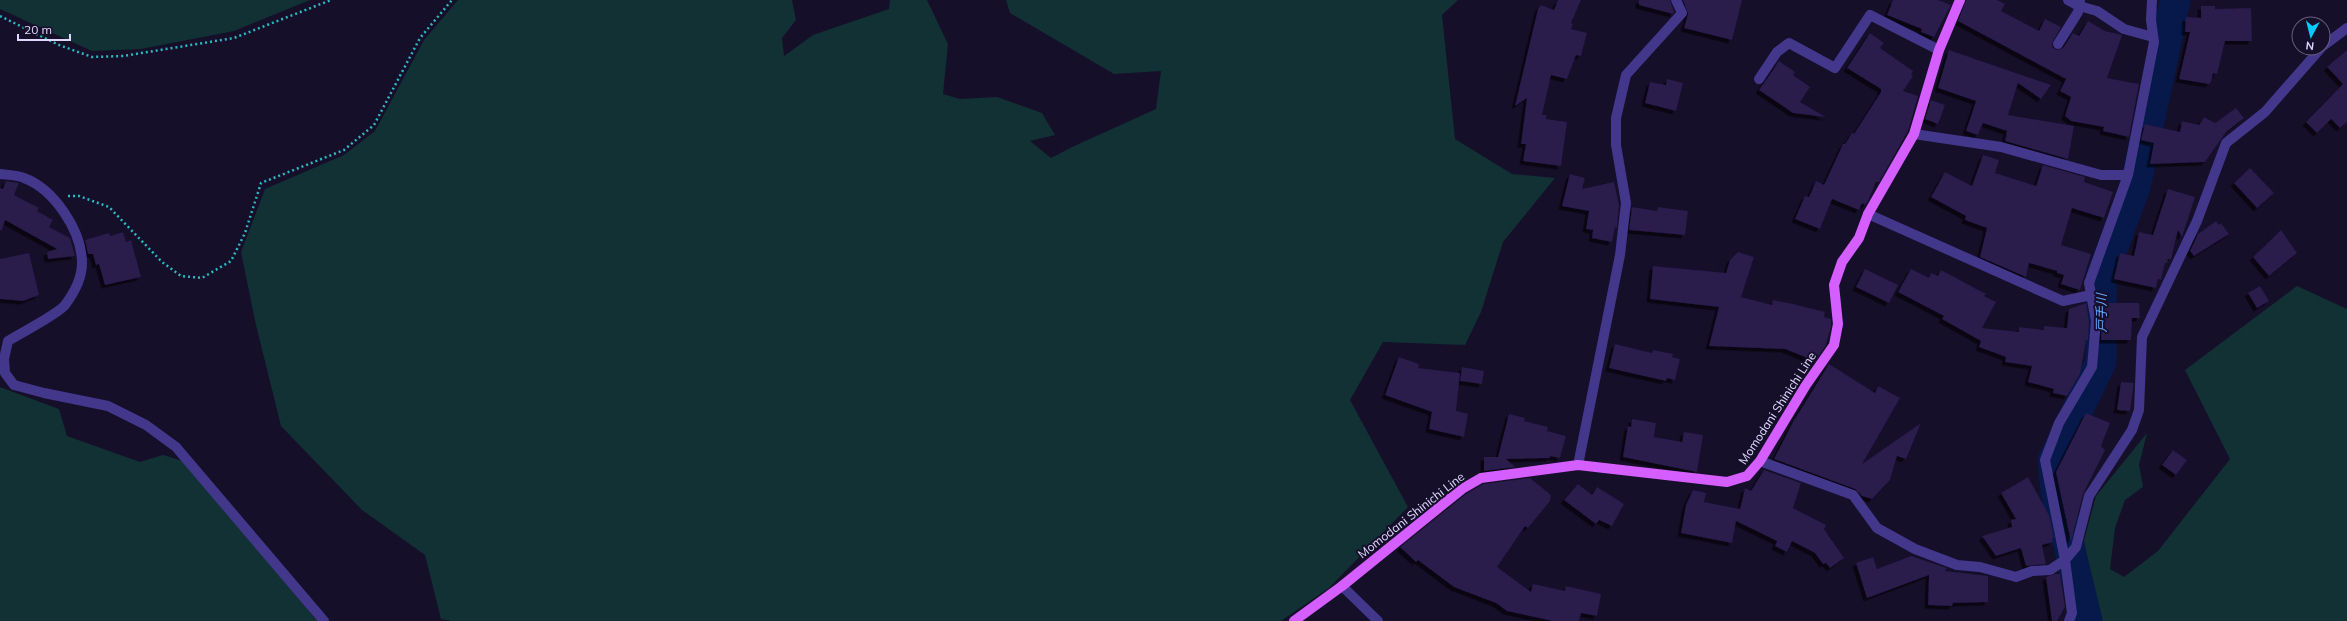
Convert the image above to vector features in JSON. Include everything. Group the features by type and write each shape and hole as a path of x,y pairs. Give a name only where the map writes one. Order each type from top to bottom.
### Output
{"main road":[{"name":"Momodani Shinichi Line","path":"1294,621 1342,586 1462,489 1481,478 1578,465 1727,482 1747,476 1760,461 1806,385 1834,345 1838,324 1834,285 1842,262 1859,238 1868,214 1914,134 1939,50 1960,0"}],"street":[{"path":"1578,465 1620,255 1626,203 1616,145 1616,118 1626,75 1682,13 1676,0"},
{"path":"2068,0 2097,11 2124,29 2153,37"},
{"path":"2073,618 2065,560 2045,460 2060,423 2092,367 2096,321 2089,283 2128,175 2154,42 2151,20 2152,0"},
{"path":"2058,44 2078,12 2079,3"},
{"path":"1759,79 1776,52 1788,43 1835,68 1870,15 1939,50"},
{"path":"2331,40 2347,28"},
{"path":"1760,461 1853,495 1877,528 1915,549 1957,565 1980,567 2016,577 2032,572 2050,570 2065,560 2076,547 2089,496 2132,430 2139,410 2142,337 2197,221 2226,143 2265,112 2314,56"},
{"path":"1914,134 2001,147 2102,175 2128,175"},
{"path":"0,174 24,178 51,194 65,213 77,238 82,262 78,284 65,306 8,341 4,359 5,373 14,385 108,406 146,424 176,447 324,621"},
{"path":"1868,214 2062,301 2091,295"},
{"path":"1342,586 1378,621"}],"path":[{"path":"0,16 58,45 92,57 123,56 234,38 331,0"},
{"path":"62,191 68,196 79,196 109,207 162,262 181,276 202,278 232,261 245,233 261,183 344,150 374,125 420,38 452,0"}],"green space":[{"path":"0,0 310,0 234,31 141,49 92,51 0,9"},
{"path":"458,0 792,0 796,20 782,38 784,56 813,35 889,9 890,0 927,0 948,44 943,94 960,99 997,97 1042,113 1055,135 1030,141 1051,158 1156,109 1161,71 1114,74 1010,13 1006,0 1458,0 1442,15 1455,139 1512,174 1555,178 1503,242 1481,312 1465,345 1383,342 1350,400 1408,507 1329,588 1281,621 451,621 441,619 425,555 362,510 281,426 256,325 241,252 265,189 344,155 375,131 424,40"},
{"path":"2297,286 2347,309 2347,621 2098,621 2092,605 2084,540 2096,496 2147,433 2139,465 2143,487 2125,500 2115,528 2110,569 2124,577 2158,551 2230,459 2185,370"},
{"path":"0,387 59,409 67,436 140,462 163,455 186,462 317,621 0,621"}],"building":[{"path":"1558,0 1581,0 1571,23 1573,24 1571,29 1587,33 1581,56 1576,55 1567,79 1551,75 1542,115 1546,115 1546,119 1567,122 1561,166 1523,161 1526,144 1521,144 1527,98 1515,106 1538,9 1541,5 1554,10"},
{"path":"1639,0 1670,0 1674,12 1673,14 1639,5"},
{"path":"1683,0 1742,0 1732,40 1684,28 1688,14"},
{"path":"1893,0 1938,0 1951,5 1934,37 1921,32 1922,29 1887,15"},
{"path":"1966,0 1997,0 2005,4 2001,11 2039,31 2045,19 2061,27 2052,43 2052,47 2057,50 2063,48 2073,33 2079,36 2088,21 2105,31 2122,35 2107,78 2139,84 2129,137 2103,131 2104,127 2071,121 2065,116 2071,97 2060,91 2066,79 1958,21"},
{"path":"2201,6 2215,6 2215,9 2251,8 2252,41 2225,41 2217,74 2213,73 2209,84 2179,79 2190,32 2185,32 2186,17 2201,18"},
{"path":"1870,33 1884,43 1880,48 1913,71 1911,75 1913,76 1903,91 1918,96 1908,131 1879,182 1876,182 1868,201 1865,205 1862,203 1859,210 1832,199 1820,229 1795,219 1805,196 1809,197 1816,181 1824,185 1843,144 1845,144 1852,133 1854,134 1881,92 1881,89 1847,68"},
{"path":"1949,50 2051,85 2041,99 2018,83 2008,115 2074,126 2068,159 2005,141 2007,131 1983,123 1978,135 1966,131 1976,101 1938,88"},
{"path":"2347,50 2347,122 2340,128 2331,119 2317,133 2306,122 2343,84 2327,67"},
{"path":"1779,61 1795,72 1793,75 1810,87 1800,102 1826,117 1793,113 1759,90"},
{"path":"1667,79 1683,83 1676,111 1645,103 1650,82 1666,85"},
{"path":"1931,100 1945,105 1938,124 1925,119"},
{"path":"2236,108 2244,118 2226,132 2205,162 2150,164 2154,143 2141,140 2145,124 2180,132 2182,121 2199,125 2204,117 2215,123"},
{"path":"1983,155 1999,160 1995,173 2036,186 2043,165 2085,177 2084,182 2113,192 2104,218 2072,208 2061,245 2091,254 2080,290 2061,284 2064,275 2057,273 2057,271 2029,263 2026,277 1980,257 1987,228 1965,220 1966,216 1931,197 1945,172 1972,186"},
{"path":"2250,168 2274,193 2257,208 2234,183"},
{"path":"1570,174 1585,178 1582,189 1614,182 1619,205 1617,228 1615,227 1612,242 1592,238 1593,230 1586,229 1589,211 1562,206"},
{"path":"6,181 19,183 14,195 39,208 37,211 53,220 49,227 70,238 75,256 48,259 47,252 57,249 5,220 2,230 0,230 0,188 3,189"},
{"path":"2168,189 2195,197 2182,237 2178,230 2171,259 2168,259 2167,263 2165,263 2161,280 2158,279 2156,288 2114,279 2120,253 2134,256 2139,232 2153,235"},
{"path":"1632,207 1657,211 1658,207 1688,211 1685,235 1629,230"},
{"path":"2216,221 2219,225 2221,223 2229,234 2194,256 2190,251 2198,234"},
{"path":"2281,230 2297,253 2269,276 2253,257"},
{"path":"123,232 126,242 131,240 141,277 105,285 99,264 96,265 93,254 88,254 85,240 109,233 110,236"},
{"path":"1738,252 1754,257 1741,297 1772,305 1773,300 1793,304 1825,312 1824,317 1831,319 1831,327 1825,347 1815,361 1785,349 1709,346 1719,307 1650,299 1653,266 1726,273 1730,260"},
{"path":"29,253 39,295 23,301 0,299 0,259"},
{"path":"1865,269 1898,285 1889,303 1856,287"},
{"path":"1911,269 1929,278 1931,273 1938,276 1941,270 1986,294 1984,296 1996,302 1982,328 2019,332 2019,327 2044,330 2044,326 2067,328 2069,309 2086,303 2089,321 2088,340 2086,340 2080,374 2067,396 2053,393 2054,389 2028,382 2032,366 2005,362 2006,357 1979,347 1981,341 1942,319 1944,316 1898,292"},
{"path":"2260,286 2269,301 2257,308 2248,293"},
{"path":"2099,303 2139,303 2140,318 2132,318 2131,340 2101,340 2102,321"},
{"path":"1615,344 1652,353 1653,350 1673,354 1672,357 1680,359 1675,380 1667,378 1666,381 1609,368"},
{"path":"1399,357 1419,364 1418,368 1460,373 1456,411 1468,414 1464,437 1429,429 1432,412 1385,395"},
{"path":"1829,364 1875,393 1878,386 1900,398 1862,464 1921,423 1906,459 1897,456 1890,480 1872,499 1862,496 1855,489 1774,459 1793,422"},
{"path":"1462,367 1484,371 1482,384 1460,381"},
{"path":"2121,382 2134,383 2130,411 2117,410"},
{"path":"2086,413 2110,423 2101,446 2105,450 2083,494 2071,542 2056,472"},
{"path":"1509,414 1525,418 1524,421 1548,427 1547,431 1566,436 1560,458 1550,456 1550,458 1506,459 1515,467 1484,471 1484,457 1498,457"},
{"path":"1632,419 1656,423 1654,437 1682,442 1684,432 1703,435 1697,472 1623,457 1628,426 1631,427"},
{"path":"2173,450 2187,460 2176,475 2162,465"},
{"path":"1764,470 1801,483 1793,508 1826,525 1824,529 1844,558 1830,568 1826,563 1823,564 1815,553 1792,541 1787,552 1775,546 1777,541 1736,521 1732,543 1681,533 1686,505 1693,490 1706,493 1704,502 1740,509 1745,488 1751,491"},
{"path":"2028,477 2049,515 2054,538 2052,538 2053,542 2042,545 2046,564 2026,566 2021,548 1996,556 1982,536 2012,527 2011,520 2016,519 2001,493"},
{"path":"1530,478 1551,495 1550,501 1528,528 1525,526 1497,567 1531,592 1533,584 1565,591 1566,586 1601,594 1597,616 1581,613 1579,621 1553,621 1507,611 1496,603 1454,587 1418,560 1416,562 1400,547 1466,494 1483,484"},
{"path":"1578,484 1592,495 1597,487 1624,504 1612,526 1599,520 1596,524 1564,500"},
{"path":"1911,556 1947,568 1945,571 1988,576 1988,602 1953,603 1952,606 1928,605 1929,575 1867,598 1856,563 1873,557 1877,569"},
{"path":"2060,574 2065,607 2057,621 2052,621 2046,577"}],"waterway":[{"name":"戸手川","path":"2087,621 2056,492 2053,461 2101,362 2101,279 2135,187 2175,0"}]}
